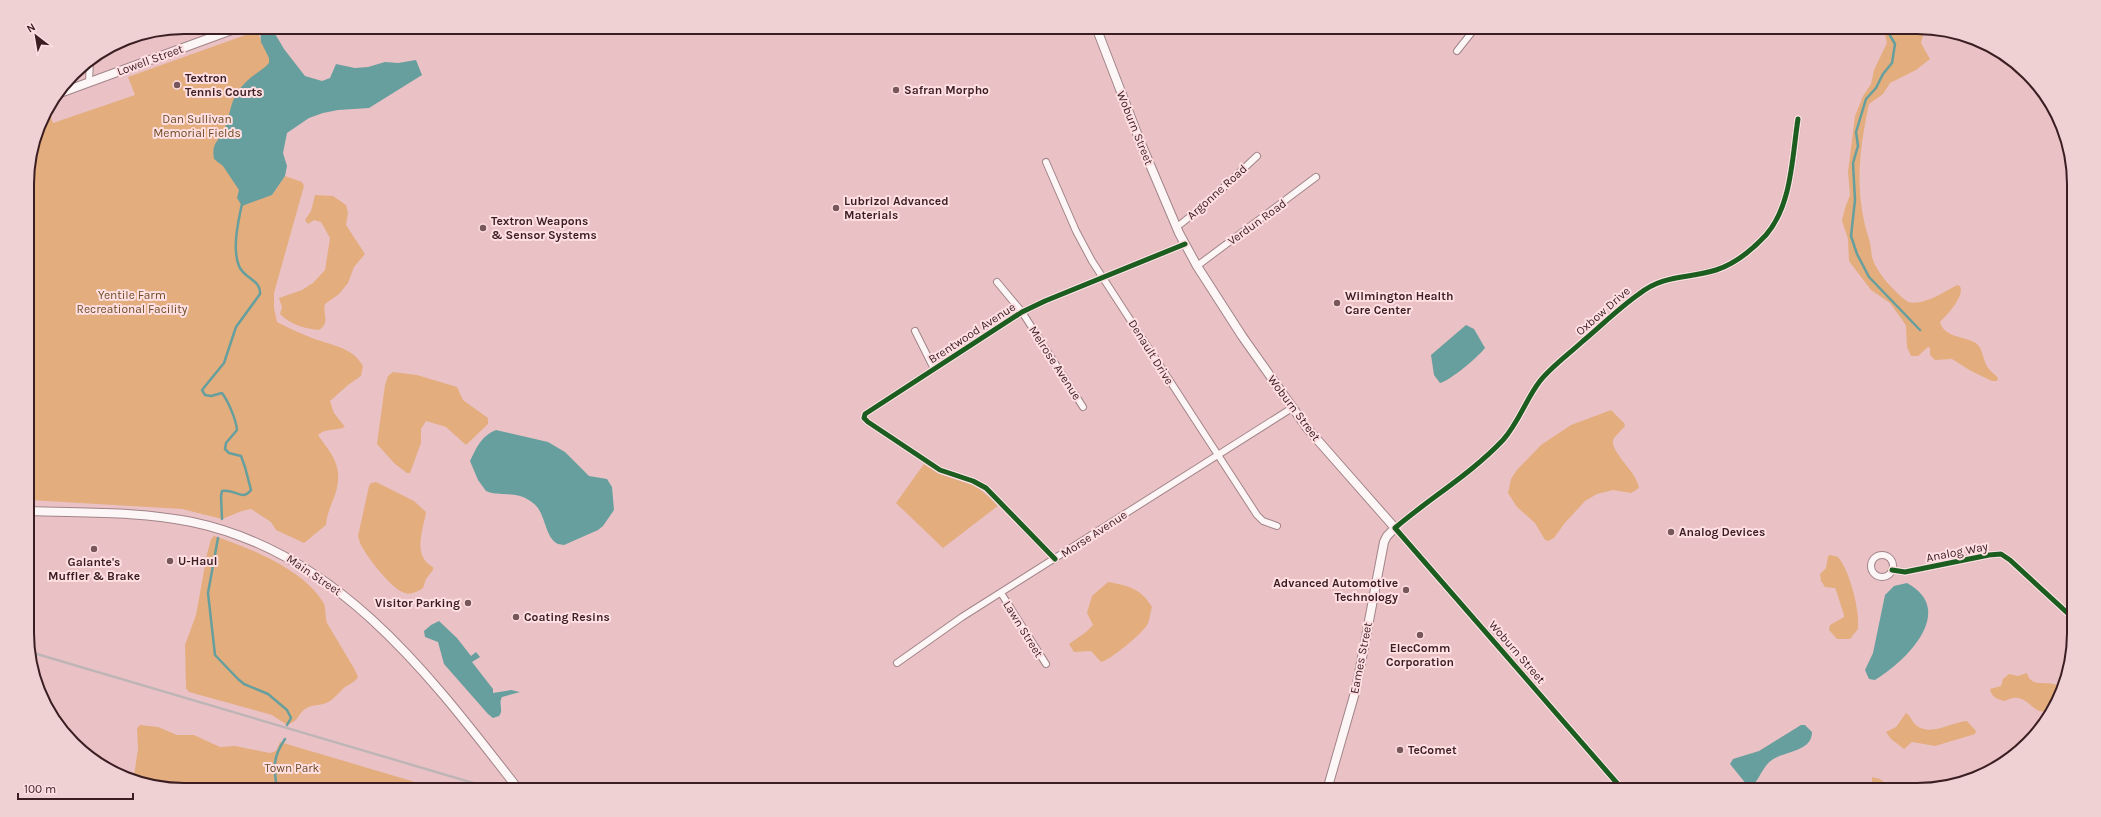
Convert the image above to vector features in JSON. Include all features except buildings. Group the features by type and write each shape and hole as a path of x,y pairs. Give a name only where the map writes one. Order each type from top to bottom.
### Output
{"main road":[{"name":"Lowell Street","path":"67,90 221,34"},
{"name":"Woburn Street","path":"1099,34 1140,142 1177,227 1197,266 1242,336 1292,408 1331,457 1394,528"},
{"name":"Main Street","path":"34,511 147,515 192,522 242,536 296,562 343,594 401,646 444,696 513,783"},
{"name":"Eames Street","path":"1329,783 1356,689 1384,542 1386,536 1394,528"}],"street":[{"path":"1457,51 1470,34"},
{"path":"89,82 90,68"},
{"name":"Oxbow Drive","path":"1394,528 1457,481 1495,448 1515,426 1534,389 1548,372 1633,298 1660,281 1710,272 1726,266 1741,257 1761,240 1776,219 1785,195 1798,119"},
{"name":"Argonne Road","path":"1177,227 1207,203 1257,156"},
{"name":"Denault Drive","path":"1046,162 1080,240 1103,278 1258,517 1277,526"},
{"name":"Verdun Road","path":"1197,266 1316,177"},
{"name":"Brentwood Avenue","path":"1055,559 986,488 973,481 940,470 868,422 864,418 865,414 1022,312 1185,244"},
{"name":"Melrose Avenue","path":"997,282 1022,312 1083,407"},
{"path":"915,331 934,369"},
{"name":"Morse Avenue","path":"897,662 929,639 1000,593 1292,408"},
{"name":"Woburn Street","path":"1394,528 1617,783"},
{"name":"Analog Way","path":"1892,570 1905,572 1982,556 2001,554 2010,560 2067,613"},
{"name":"Lawn Street","path":"1000,593 1046,664"}],"green space":[{"path":"249,34 258,34 283,89 246,205 261,197 272,195 285,176 302,182 304,186 274,293 274,308 277,322 312,338 347,351 359,360 363,366 361,376 330,401 334,413 345,427 327,430 318,435 336,462 338,469 337,485 328,513 326,525 304,543 276,530 271,522 251,509 222,519 182,509 34,500 34,174 39,145 45,126 50,116 53,123 135,95 128,77"},
{"path":"1885,34 1923,34 1921,43 1930,59 1916,70 1890,83 1883,94 1869,104 1861,155 1860,188 1861,205 1872,257 1882,276 1908,302 1921,302 1940,295 1957,285 1960,286 1961,290 1958,300 1940,322 1945,331 1974,342 1980,347 1987,366 1998,378 1997,381 1992,381 1971,371 1952,359 1935,360 1930,355 1930,348 1928,347 1918,356 1911,356 1907,347 1906,326 1903,321 1890,303 1871,290 1849,261 1848,239 1842,221 1850,195 1848,172 1855,116 1863,96 1871,84 1874,70 1887,43"},
{"path":"315,195 333,196 346,205 348,213 346,225 365,254 354,267 348,283 339,294 325,304 325,324 319,330 298,325 284,318 280,314 282,307 279,298 302,290 313,283 325,270 330,238 321,222 314,220 308,224 305,220 311,211"},
{"path":"393,372 417,375 457,387 463,400 488,418 488,424 466,445 446,427 426,421 421,429 421,443 410,473 407,473 395,464 377,444 385,385 388,376"},
{"path":"1611,410 1624,423 1625,426 1614,438 1613,443 1618,455 1637,481 1639,488 1631,493 1613,490 1597,494 1585,501 1564,524 1554,538 1548,541 1545,540 1535,523 1517,507 1508,493 1511,479 1516,471 1541,445 1571,425"},
{"path":"924,464 973,484 999,505 943,548 896,503"},
{"path":"376,482 414,501 426,512 420,542 423,556 433,567 433,570 426,579 423,588 415,592 405,593 393,586 373,564 360,543 358,536 369,486 371,483"},
{"path":"214,536 259,553 303,579 314,590 324,604 327,623 358,677 332,700 323,704 308,707 294,722 287,725 272,715 189,692 186,688 185,645 196,615 207,554 211,539"},
{"path":"1831,555 1838,557 1842,563 1850,581 1856,602 1858,629 1850,639 1837,639 1829,630 1830,625 1844,617 1835,588 1825,587 1821,581 1820,574 1826,568 1828,556"},
{"path":"1108,582 1128,586 1139,592 1152,607 1149,621 1144,629 1118,652 1101,662 1091,651 1074,652 1069,644 1093,625 1087,613 1092,596"},
{"path":"2027,673 2033,682 2049,683 2058,686 2045,711 2040,711 2034,708 2022,699 2014,698 2005,701 1997,699 1993,696 1990,689 2001,686 2003,679 2009,674 2018,676"},
{"path":"1906,713 1915,724 1928,730 1967,721 1976,731 1975,734 1935,746 1912,742 1904,749 1891,739 1886,732 1896,727"},
{"name":"Town Park","path":"140,725 158,727 177,735 194,735 220,747 235,746 270,753 276,751 280,742 418,783 164,782 134,774 138,749 137,728"},
{"path":"1872,777 1880,779 1885,783 1872,783"}],"water":[{"path":"260,34 275,34 284,49 305,76 322,81 330,78 336,64 355,68 368,67 385,62 398,63 416,60 422,75 369,108 338,110 323,113 309,118 287,133 283,153 287,166 285,176 272,195 242,206 237,198 239,190 223,166 214,159 213,153 216,142 225,128 236,94 248,80 269,63 269,58 261,42"},
{"path":"1466,325 1474,329 1485,348 1464,368 1451,378 1440,383 1434,375 1431,355"},
{"path":"496,430 548,442 565,452 589,476 607,479 612,487 614,510 603,526 598,530 564,545 558,544 553,541 540,512 533,503 520,496 498,494 486,491 478,480 470,461 483,439 491,432"},
{"path":"1907,583 1921,594 1928,607 1927,621 1921,635 1912,649 1900,661 1875,680 1869,679 1865,670 1873,653 1885,595 1894,586"},
{"path":"439,621 457,638 471,656 476,652 480,657 472,662 493,689 493,693 511,690 520,692 502,697 499,716 493,718 488,714 444,664 438,642 425,637 424,631"},
{"path":"1801,725 1805,725 1812,732 1811,739 1807,744 1772,760 1766,765 1755,783 1745,783 1730,764 1733,759 1759,751"}],"waterway":[{"path":"1889,34 1895,44 1892,63 1883,74 1876,88 1866,99 1856,132 1858,146 1853,163 1855,200 1851,236 1857,254 1869,277 1920,330"},
{"path":"222,519 222,491 230,491 244,495 251,490 241,456 229,453 225,449 226,443 237,430 229,405 222,393 211,396 205,395 202,390 224,363 236,327 260,294 258,285 241,270 237,259 236,235 242,204"},
{"path":"218,538 208,593 215,655 244,684 268,694 287,710 291,718 287,725"},
{"path":"276,783 276,758 285,739"}],"railway":[{"path":"35,654 473,783"}],"cycle path":[{"path":"1617,783 1395,528 1478,464 1491,452 1509,433 1540,381 1561,360 1632,299 1658,283 1676,278 1706,273 1730,264 1743,256 1761,241 1775,223 1786,195 1790,180 1798,119"},
{"path":"1055,559 986,488 973,481 940,470 868,422 864,418 865,414 1022,312 1045,301 1185,244"},
{"path":"1892,570 1905,572 1989,555 2001,554 2010,560 2067,613"}],"place":[{"name":"Textron Tennis Courts","path":"177,85"},
{"name":"Safran Morpho","path":"896,90"},
{"name":"Lubrizol Advanced Materials","path":"836,208"},
{"name":"Textron Weapons & Sensor Systems","path":"483,228"},
{"name":"Wilmington Health Care Center","path":"1337,303"},
{"name":"Analog Devices","path":"1671,532"},
{"name":"Galante's Muffler & Brake","path":"94,549"},
{"name":"U-Haul","path":"170,561"},
{"name":"Advanced Automotive Technology","path":"1406,590"},
{"name":"Visitor Parking","path":"468,603"},
{"name":"Coating Resins","path":"516,617"},
{"name":"ElecComm Corporation","path":"1420,635"},
{"name":"TeComet","path":"1400,750"}],"park label":[{"name":"Dan Sullivan Memorial Fields","path":"197,126"},
{"name":"Yentile Farm Recreational Facility","path":"132,302"}]}
